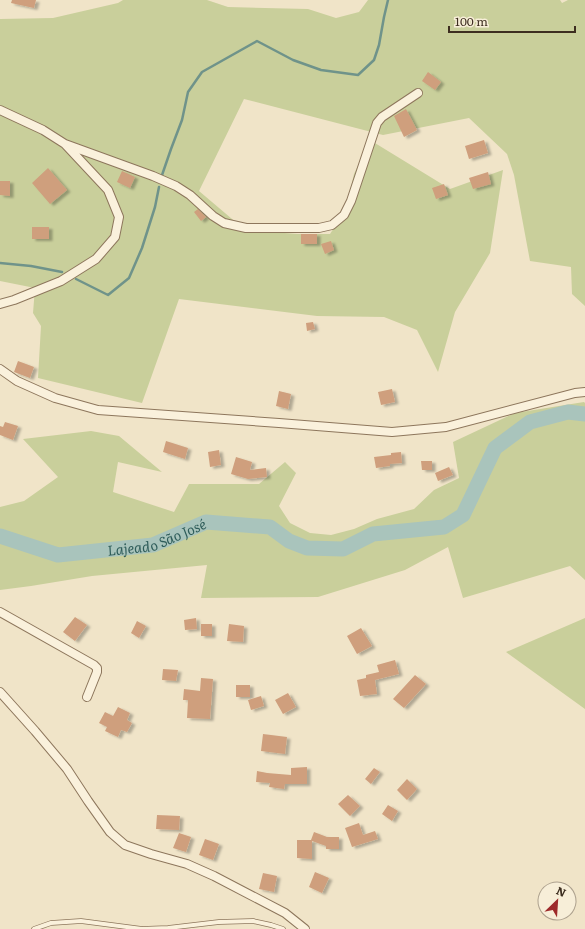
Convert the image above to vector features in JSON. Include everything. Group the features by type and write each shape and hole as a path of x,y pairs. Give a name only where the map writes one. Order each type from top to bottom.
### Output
{"street":[{"path":"0,110 43,130 65,144 153,176 176,186 190,195 213,216 224,223 246,228 319,228 332,225 344,215 351,201 377,123 382,117 418,93"},
{"path":"0,304 61,281 96,258 115,237 119,217 108,190 65,144"},
{"path":"0,368 17,381 55,398 98,410 280,422 392,432 446,427 575,392 585,392"},
{"path":"0,612 94,665 97,668 97,672 87,696"},
{"path":"0,692 36,731 67,769 110,832 125,845 186,864 214,876 286,913 305,929"}],"lane":[{"path":"34,929 51,923 81,921 142,929 168,928 219,922 253,921 282,929"}],"green space":[{"path":"123,0 207,0 228,7 308,9 336,18 359,12 368,0 560,0 562,3 568,0 585,0 585,306 572,294 571,267 530,261 514,175 507,154 469,118 383,135 244,99 199,191 245,230 298,234 330,234 346,209 354,174 370,140 450,189 503,170 490,253 455,312 438,372 417,330 384,317 317,316 179,299 142,403 38,378 41,326 33,313 35,288 0,281 0,19 53,18 118,3"},
{"path":"584,402 585,580 570,566 463,598 448,547 405,570 318,597 201,598 207,565 92,576 0,590 0,507 24,501 58,477 23,439 91,431 119,436 162,472 118,462 113,492 174,512 189,484 259,484 285,462 296,473 279,506 290,523 310,533 331,535 354,529 377,519 414,509 434,490 459,478 453,442 515,413"},
{"path":"585,618 585,709 506,652"}],"building":[{"path":"12,0 36,0 34,8 11,3"},
{"path":"428,72 441,82 435,90 422,81"},
{"path":"406,109 417,130 404,137 394,116"},
{"path":"484,140 488,153 469,159 465,146"},
{"path":"48,168 67,190 50,204 32,183"},
{"path":"122,171 135,177 130,188 117,182"},
{"path":"488,172 491,184 473,189 469,178"},
{"path":"0,181 10,181 10,196 0,195"},
{"path":"444,184 448,195 436,199 432,188"},
{"path":"198,209 206,217 201,221 194,212"},
{"path":"32,227 49,227 49,239 32,239"},
{"path":"301,234 317,234 317,244 301,244"},
{"path":"331,241 334,250 325,254 321,244"},
{"path":"313,322 315,329 307,331 306,323"},
{"path":"18,361 34,367 30,378 14,372"},
{"path":"392,389 395,402 381,405 378,392"},
{"path":"279,391 291,394 288,409 276,406"},
{"path":"5,422 18,426 13,440 0,435 0,426 3,427"},
{"path":"166,441 188,448 185,459 163,452"},
{"path":"219,450 221,465 210,467 208,452"},
{"path":"401,452 402,463 390,464 390,466 376,468 374,457"},
{"path":"236,457 252,462 250,470 266,468 267,477 248,479 231,474"},
{"path":"421,461 432,461 432,470 422,470"},
{"path":"449,467 453,475 438,481 435,473"},
{"path":"75,617 87,625 75,641 63,632"},
{"path":"196,618 197,629 185,630 184,620"},
{"path":"137,621 146,626 139,638 131,633"},
{"path":"201,624 212,624 212,636 201,636"},
{"path":"229,624 244,626 243,642 227,641"},
{"path":"361,628 372,646 357,654 347,636"},
{"path":"395,660 399,674 375,680 377,694 360,696 357,680 366,678 366,675 379,672 377,665"},
{"path":"163,669 178,670 176,681 162,680"},
{"path":"415,675 426,684 404,708 393,699"},
{"path":"201,678 213,679 210,719 187,718 188,700 183,700 184,689 200,691"},
{"path":"236,685 250,685 250,697 236,697"},
{"path":"288,693 296,707 283,714 275,700"},
{"path":"261,696 264,706 251,710 248,700"},
{"path":"118,707 130,713 127,720 132,723 127,732 121,730 118,737 105,731 107,727 99,723 105,712 113,716"},
{"path":"263,734 287,737 285,754 261,751"},
{"path":"307,767 307,784 285,784 284,789 269,787 270,783 256,782 257,771 291,775 291,768"},
{"path":"374,768 380,772 371,784 365,779"},
{"path":"407,779 417,789 407,800 397,790"},
{"path":"348,795 360,806 350,816 338,804"},
{"path":"388,805 398,811 392,821 382,814"},
{"path":"157,815 180,816 179,830 156,829"},
{"path":"359,823 363,835 375,831 378,839 352,847 345,828"},
{"path":"314,832 327,837 339,837 339,849 326,849 326,846 312,841 312,859 297,858 297,840 311,840"},
{"path":"179,833 191,837 186,852 173,848"},
{"path":"205,839 219,844 213,860 199,855"},
{"path":"315,872 329,878 322,893 309,887"},
{"path":"263,873 277,876 274,892 259,889"}],"waterway":[{"path":"161,178 182,120 188,92 202,72 257,41 293,60 321,70 358,75 374,60 379,45 388,0"},
{"path":"76,279 108,295 129,278 142,248 155,207 159,187"},
{"path":"0,263 31,266 62,272"},
{"name":"Lajeado São José","path":"0,536 58,555 153,545 206,522 270,527 289,541 307,548 343,549 373,534 444,527 463,515 495,448 530,422 568,412 585,414"}]}
